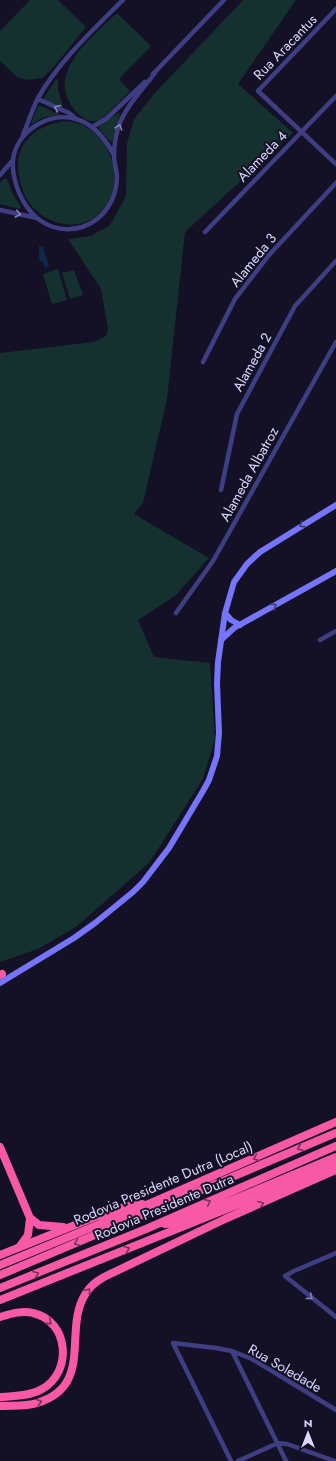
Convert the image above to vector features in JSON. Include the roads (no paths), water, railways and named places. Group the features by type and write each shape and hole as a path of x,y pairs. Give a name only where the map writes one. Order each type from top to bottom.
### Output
{"highway":[{"path":"317,1131 336,1118"},
{"name":"Rodovia Presidente Dutra (Local)","path":"0,1265 151,1203 336,1122"},
{"name":"Rodovia Presidente Dutra","path":"0,1275 336,1133"},
{"name":"Rodovia Presidente Dutra","path":"0,1288 159,1224 336,1146"},
{"path":"0,1147 30,1218 36,1223 44,1226 68,1227"},
{"path":"159,1224 180,1222 336,1156"},
{"name":"Rodovia Presidente Dutra","path":"0,1300 336,1165"},
{"path":"0,1406 22,1406 48,1399 59,1390 69,1377 73,1366 80,1304 94,1283 104,1276 218,1222 336,1170"},
{"path":"0,1255 68,1227 127,1206 151,1203"},
{"path":"20,1246 28,1235 30,1218"},
{"path":"0,1317 28,1312 42,1316 50,1321 60,1335 63,1343 64,1356 61,1367 55,1378 44,1388 29,1394 0,1397"}],"main road":[{"path":"0,983 74,938 133,892 153,871 203,791 209,780 217,756 219,733 217,683 221,641 225,613 234,582 248,564 273,544 336,505"},
{"path":"221,641 229,632 240,625 336,571"},
{"path":"225,613 240,625"},
{"path":"1,975 25,967"}],"street":[{"path":"123,0 76,49 48,82 38,99 21,140 16,148 13,160 13,176 18,192 24,203 37,218 44,223 65,229 87,225 99,218 111,203 116,187 116,166 114,155 116,139 122,120 127,109 155,73"},
{"path":"92,127 106,120 155,73 224,0"},
{"name":"Rua Aracantus","path":"336,9 258,91 336,164"},
{"name":"Alameda 4","path":"205,232 336,96"},
{"path":"38,99 69,113 92,127 103,138 114,155"},
{"path":"21,140 36,124 45,120 63,117 75,118"},
{"path":"0,175 13,160"},
{"name":"Alameda 3","path":"203,362 235,299 269,255 336,183"},
{"path":"0,210 37,218"},
{"name":"Alameda 2","path":"221,490 237,414 296,306 336,261"},
{"name":"Alameda Albatroz","path":"176,613 213,561 336,342"},
{"path":"320,640 336,631"},
{"path":"336,1253 285,1276 336,1317"},
{"name":"Rua Soledade","path":"231,1461 173,1343 204,1345 232,1351 252,1359 336,1410"},
{"path":"232,1351 286,1461"},
{"path":"238,1461 278,1443 287,1444 335,1461"}],"water":[{"path":"39,246 43,246 49,267 45,268 43,262 41,262 39,257"}]}
